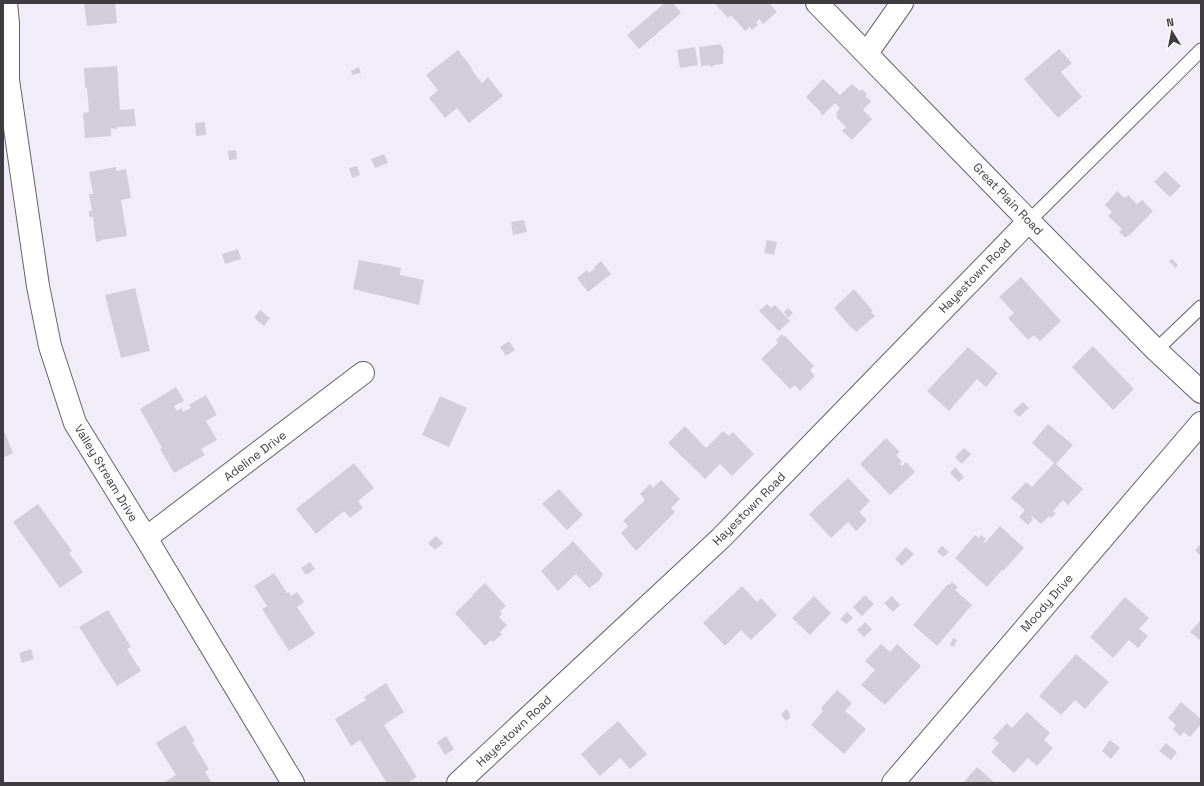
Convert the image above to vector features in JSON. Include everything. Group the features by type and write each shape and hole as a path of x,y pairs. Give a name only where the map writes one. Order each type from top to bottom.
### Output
{"street":[{"name":"Valley Stream Drive","path":"6,3 8,23 6,80 38,286 50,346 75,423 146,538 292,783"},
{"name":"Great Plain Road","path":"817,3 1156,350 1201,392"},
{"path":"867,53 902,3"},
{"name":"Hayestown Road","path":"458,783 721,538 1029,221"},
{"name":"Adeline Drive","path":"146,538 363,373"},
{"name":"Moody Drive","path":"893,783 1201,423"}],"lane":[{"path":"1029,221 1201,50"},
{"path":"1156,350 1201,307"}],"building":[{"path":"84,3 115,3 117,23 87,26"},
{"path":"665,3 673,3 681,13 639,49 627,35"},
{"path":"718,3 769,3 777,12 763,24 759,19 756,22 758,25 752,30 750,27 745,31 731,15 728,18 716,5"},
{"path":"721,44 721,47 723,46 724,53 723,64 710,67 710,65 701,66 699,47"},
{"path":"695,47 698,65 680,68 677,50"},
{"path":"1059,49 1072,63 1061,72 1082,97 1058,118 1024,79"},
{"path":"458,50 482,83 488,77 503,96 469,123 457,108 445,118 429,98 438,90 426,75"},
{"path":"117,66 120,110 134,109 136,126 117,127 117,129 111,128 111,136 85,138 83,113 89,112 87,88 85,88 84,68"},
{"path":"359,67 361,73 352,75 351,71"},
{"path":"823,79 840,95 852,84 860,91 862,89 867,94 865,96 871,101 863,110 872,119 852,140 842,131 846,127 836,117 838,115 836,113 840,108 835,103 823,115 806,97"},
{"path":"205,122 206,135 196,136 195,123"},
{"path":"236,150 237,159 229,160 228,151"},
{"path":"384,154 388,163 375,168 371,159"},
{"path":"357,166 360,175 352,178 349,168"},
{"path":"116,167 116,171 126,169 131,198 121,200 127,236 96,242 93,217 89,217 89,211 92,211 89,194 93,194 89,172"},
{"path":"1165,171 1181,186 1170,197 1154,182"},
{"path":"1117,191 1125,198 1128,195 1137,204 1142,200 1153,211 1126,238 1119,232 1122,229 1108,216 1112,212 1105,205"},
{"path":"524,220 527,232 513,235 511,222"},
{"path":"767,240 777,242 774,255 764,253"},
{"path":"238,249 241,259 225,264 222,254"},
{"path":"1172,259 1178,265 1175,268 1169,261"},
{"path":"359,260 401,268 400,275 424,280 419,305 353,289"},
{"path":"601,261 611,274 588,292 577,278 587,270 589,273"},
{"path":"1021,277 1061,321 1040,341 1034,335 1028,340 1008,318 1014,313 999,297"},
{"path":"135,288 150,351 121,358 105,295"},
{"path":"854,289 873,311 871,312 875,316 856,332 834,308"},
{"path":"767,304 771,308 775,305 790,321 779,331 759,311"},
{"path":"788,308 793,313 788,318 784,312"},
{"path":"260,310 270,318 264,326 254,318"},
{"path":"782,334 814,366 810,370 815,376 800,391 795,385 790,389 761,359 778,343 776,340"},
{"path":"509,341 515,350 506,356 500,347"},
{"path":"1093,346 1134,389 1113,410 1072,367"},
{"path":"968,347 998,373 986,387 977,379 949,411 927,391"},
{"path":"176,387 184,401 174,406 177,411 181,408 183,412 191,408 189,405 206,395 217,415 206,421 217,440 201,449 205,455 174,473 140,409"},
{"path":"440,396 467,408 449,447 422,435"},
{"path":"1023,402 1029,408 1019,417 1013,411"},
{"path":"1048,424 1073,445 1056,464 1083,489 1068,505 1063,500 1053,511 1056,513 1051,518 1049,516 1041,524 1032,516 1031,517 1033,519 1028,525 1019,517 1025,510 1011,498 1026,482 1032,487 1054,463 1032,443"},
{"path":"685,426 706,448 723,431 729,436 733,432 754,454 732,476 720,464 705,479 668,443"},
{"path":"3,428 13,453 3,458"},
{"path":"886,438 900,452 896,455 902,462 900,464 902,466 906,462 915,472 890,495 860,464"},
{"path":"964,448 971,454 962,464 955,457"},
{"path":"354,463 374,488 358,501 363,508 350,518 344,511 316,534 296,509"},
{"path":"955,467 964,477 959,482 950,473"},
{"path":"848,478 870,501 859,512 867,520 856,531 848,522 831,538 809,514"},
{"path":"661,480 680,499 671,508 675,512 636,551 621,533 628,526 623,521 645,500 640,494 650,484 653,488"},
{"path":"559,489 583,515 567,530 542,504"},
{"path":"38,504 72,551 69,553 83,572 60,588 13,522"},
{"path":"1000,526 1024,548 987,587 955,558 975,535 979,538 981,535 986,539 983,542 985,543"},
{"path":"436,536 443,543 435,550 428,543"},
{"path":"573,541 603,574 599,581 589,588 576,574 558,591 541,571"},
{"path":"1201,544 1201,556 1195,550"},
{"path":"942,546 949,552 943,557 937,551"},
{"path":"906,547 914,554 902,566 895,559"},
{"path":"310,562 315,569 306,575 301,568"},
{"path":"274,573 287,593 289,592 291,596 297,592 304,602 297,607 315,634 289,651 262,609 267,606 254,586"},
{"path":"952,582 958,587 955,590 972,605 937,646 913,625 948,584 949,585"},
{"path":"485,583 506,606 500,611 502,614 499,617 507,625 500,632 502,634 493,642 491,640 485,646 455,613"},
{"path":"742,586 757,602 761,598 777,615 751,640 741,630 725,646 703,623"},
{"path":"865,595 874,604 862,616 853,607"},
{"path":"814,596 831,613 810,635 792,618"},
{"path":"892,596 900,605 893,612 884,603"},
{"path":"1125,597 1149,618 1139,629 1148,636 1138,648 1129,640 1113,658 1090,637"},
{"path":"108,610 131,647 127,649 141,671 117,686 79,627"},
{"path":"847,612 853,618 846,624 840,619"},
{"path":"1201,621 1201,641 1190,632"},
{"path":"865,622 872,629 864,637 857,630"},
{"path":"953,638 957,640 954,647 950,645"},
{"path":"881,644 890,652 897,644 921,666 885,705 861,685 875,670 865,661"},
{"path":"31,649 34,659 22,663 19,653"},
{"path":"1076,654 1109,682 1085,709 1075,700 1061,715 1039,696"},
{"path":"386,683 404,712 384,725 417,777 407,783 387,783 360,740 351,746 335,719 366,700 364,697"},
{"path":"837,690 852,703 845,711 866,729 844,754 811,725 823,711 821,708"},
{"path":"1181,702 1201,719 1201,724 1190,737 1184,732 1180,736 1173,729 1176,725 1168,718"},
{"path":"786,709 790,713 789,715 791,717 786,721 781,715"},
{"path":"1027,712 1050,733 1044,740 1053,748 1037,766 1028,758 1014,773 991,752 999,743 993,738 1007,723 1012,728"},
{"path":"618,721 647,754 630,769 620,758 600,776 581,754"},
{"path":"185,725 195,741 192,742 209,769 205,772 212,783 167,783 166,781 176,775 156,743"},
{"path":"446,736 454,749 445,755 437,742"},
{"path":"1110,740 1120,748 1111,759 1102,751"},
{"path":"1166,743 1177,752 1171,760 1159,751"},
{"path":"977,767 995,783 963,783"}]}
